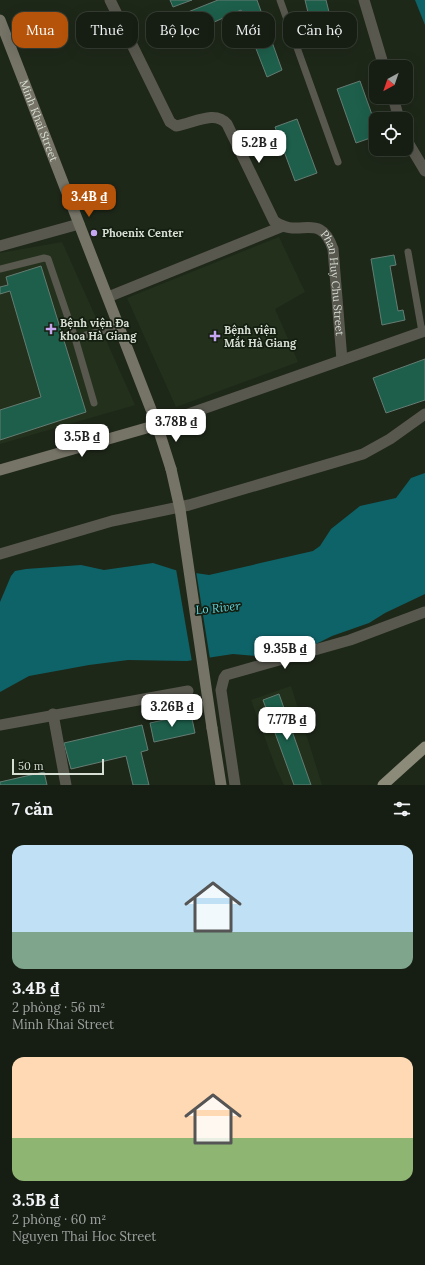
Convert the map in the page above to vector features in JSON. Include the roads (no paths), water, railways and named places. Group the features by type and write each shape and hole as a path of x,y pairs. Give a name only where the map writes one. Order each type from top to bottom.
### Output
{"main road":[{"name":"Minh Khai Street","path":"0,20 120,326 157,425 171,469 180,509 221,785"},
{"path":"0,470 157,425"},
{"path":"383,785 425,747"}],"street":[{"path":"108,297 281,226 270,216 227,124 222,118 216,116 176,126 170,122 110,0"},
{"path":"364,0 382,60"},
{"path":"413,150 425,170"},
{"path":"0,246 79,224"},
{"name":"Phan Huy Chu Street","path":"281,226 288,229 320,229 327,234 330,239 334,262 342,360"},
{"path":"157,425 424,331"},
{"path":"0,554 112,522 189,505 363,454 390,439 425,414"},
{"path":"235,785 221,690 226,675 368,634 425,612"},
{"path":"0,725 53,714 188,691"},
{"path":"53,714 66,785"}],"lane":[{"path":"280,0 338,162"},
{"path":"408,252 424,331"},
{"path":"0,269 44,258 48,259 76,338 94,403"},
{"path":"76,338 120,326"}],"water":[{"path":"415,0 425,0 425,25"},
{"name":"Lo River","path":"425,473 425,594 385,613 369,623 332,636 294,655 257,656 233,654 187,661 128,660 89,665 29,676 0,692 0,602 11,576 15,571 81,565 104,570 153,563 175,570 209,575 313,551 320,546 331,529 360,506 396,498 411,478"}],"place":[{"name":"Phoenix Center","path":"94,233"},
{"name":"Bệnh viện Đa khoa Hà Giang","path":"51,329"},
{"name":"Bệnh viện Mắt Hà Giang","path":"215,336"}]}
